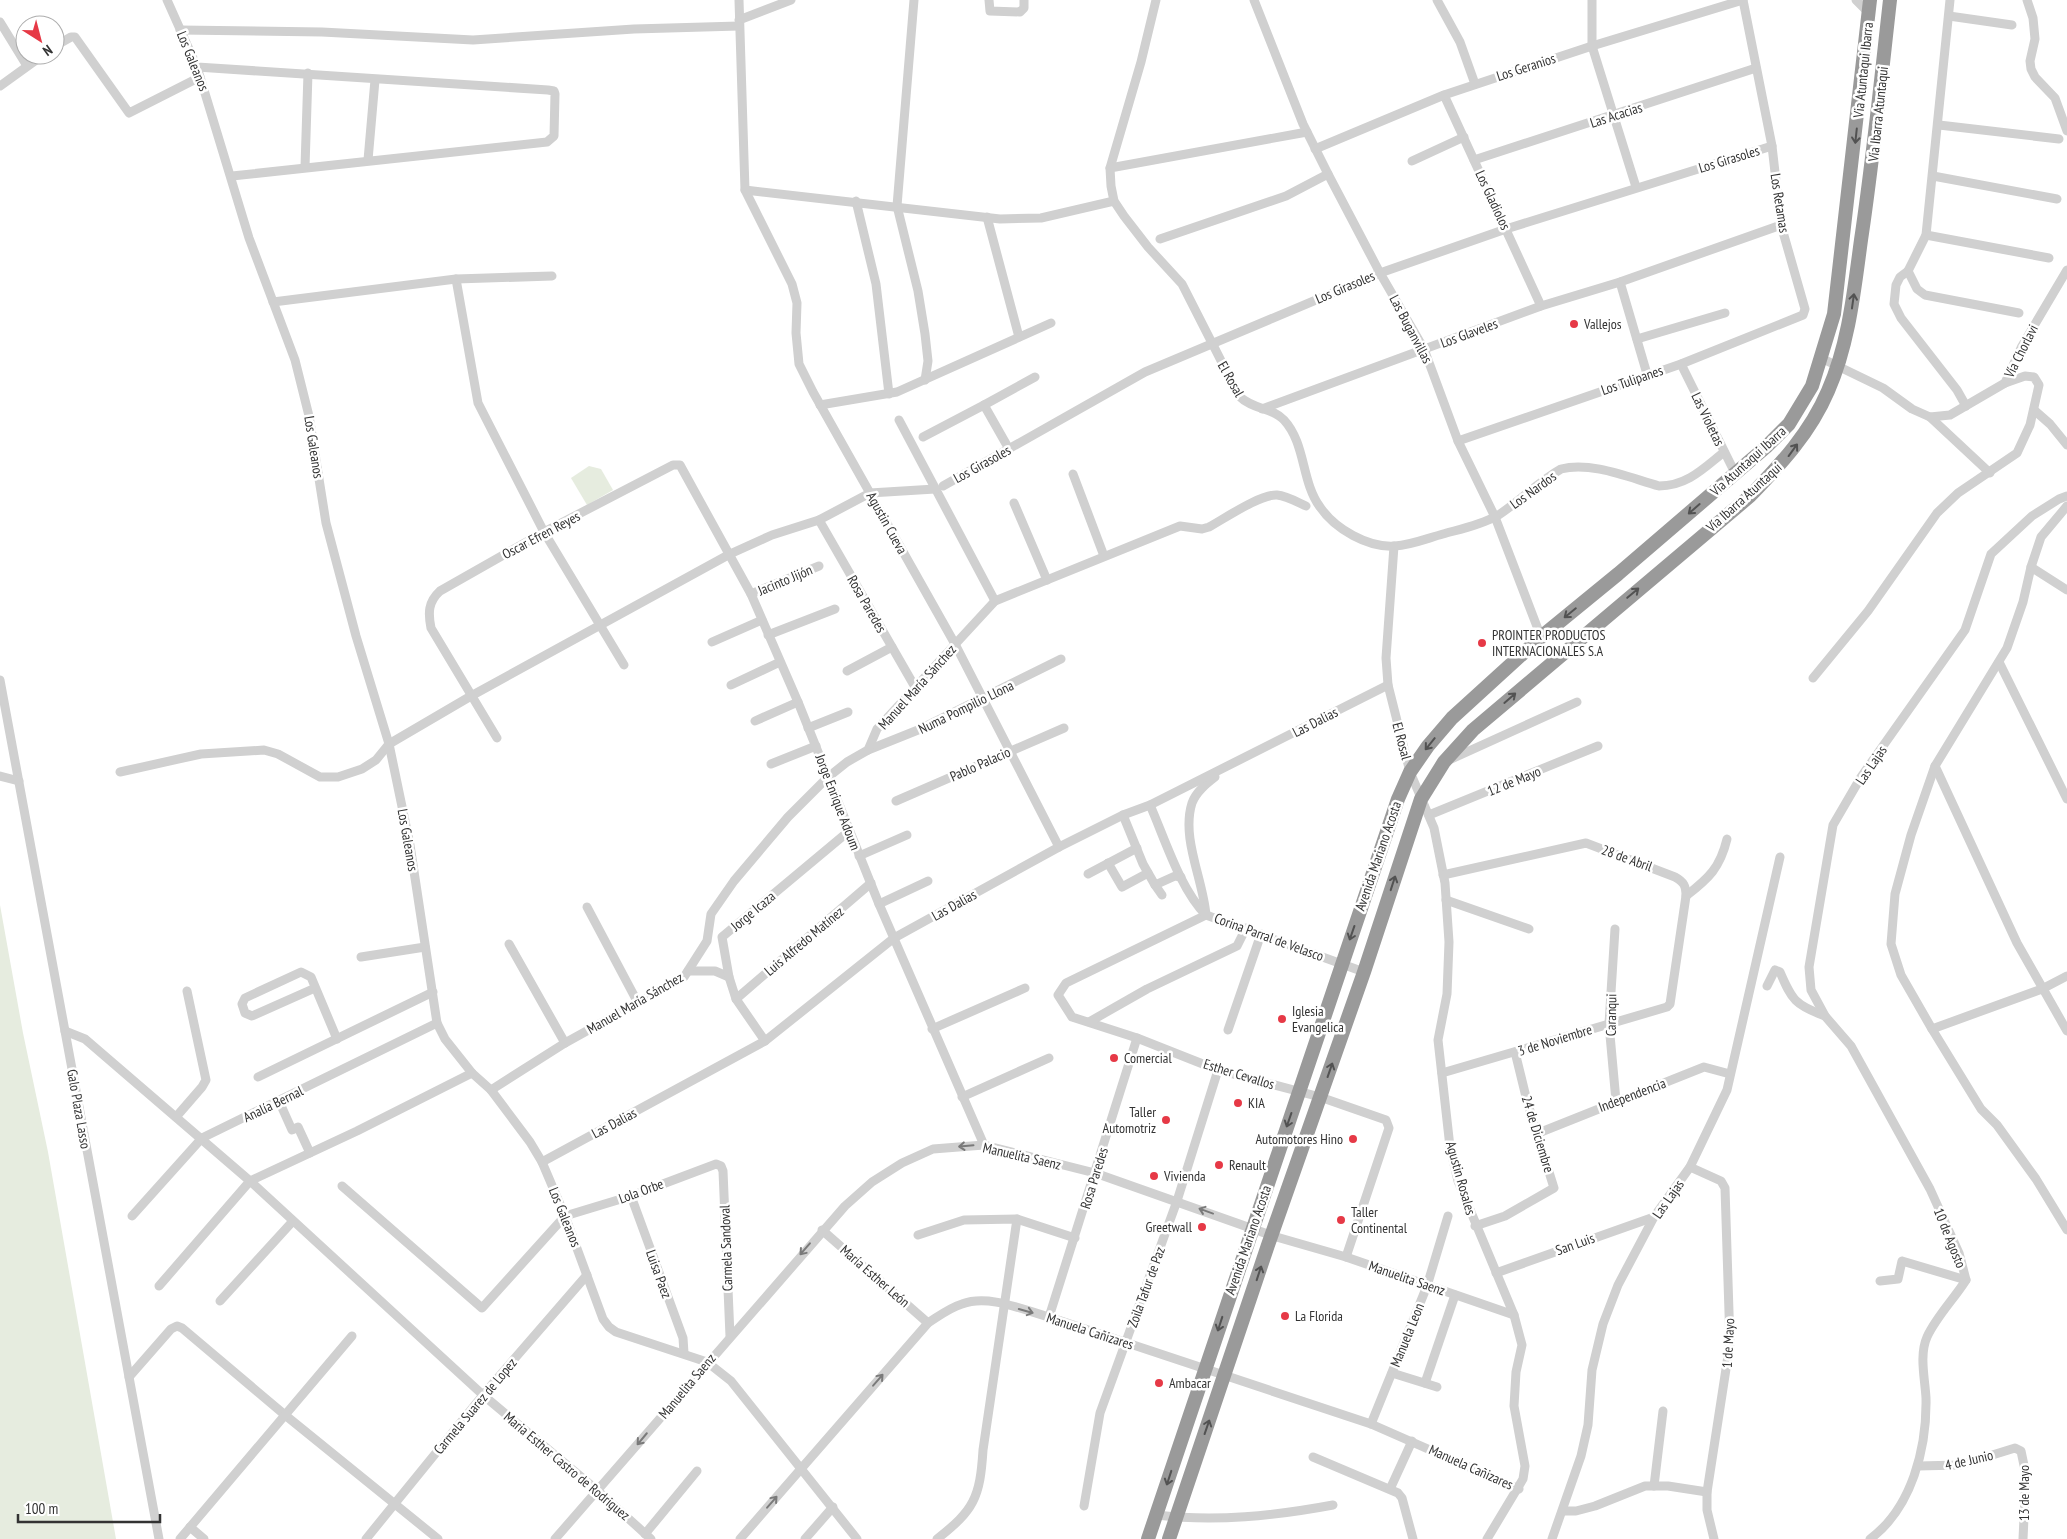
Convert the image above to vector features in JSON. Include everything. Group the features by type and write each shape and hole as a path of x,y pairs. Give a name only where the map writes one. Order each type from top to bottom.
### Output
{"highway":[{"name":"Vía Ibarra Atuntaqui","path":"1420,800 1444,762 1472,730 1755,490 1788,457 1804,435 1828,392 1839,365 1850,319 1866,207 1890,0"},
{"name":"Via Atuntaqui Ibarra","path":"1410,772 1428,746 1452,718 1541,637 1736,475 1788,424 1812,386 1834,314 1869,6"},
{"name":"Avenida Mariano Acosta","path":"1148,1539 1398,799 1410,772"},
{"name":"Avenida Mariano Acosta","path":"1169,1539 1364,972 1420,800"}],"street":[{"name":"Los Galeanos","path":"167,0 197,67 232,176 249,238 295,360 309,416 326,522 356,636 390,744 410,845 437,1023 445,1039 472,1073 491,1090 530,1142 542,1162 608,1328 707,1362 731,1380 802,1467 857,1539"},
{"path":"739,0 745,190 856,200 988,217 1040,218 1114,201"},
{"path":"180,30 322,32 473,40 739,23 791,0"},
{"path":"914,0 897,206 918,291 925,334 928,361 925,380"},
{"path":"989,0 990,11 1020,12 1024,8 1024,0"},
{"name":"El Rosal","path":"1156,0 1141,62 1110,168 1114,201 1148,247 1182,284 1239,396 1248,405 1279,415 1294,434 1312,494 1331,520 1351,534 1373,543 1394,546 1386,658 1388,685 1410,772"},
{"name":"Las Buganvillas","path":"1254,0 1307,132 1380,273 1424,349 1458,441 1495,516 1541,637"},
{"path":"1437,0 1460,42 1475,84"},
{"path":"1592,0 1592,46 1636,187"},
{"name":"Los Geranios","path":"1315,148 1475,84 1743,0"},
{"name":"Los Retamas","path":"1743,0 1772,146 1782,225 1805,309 1803,315"},
{"path":"1856,0 1869,6"},
{"path":"1950,0 1939,125 1926,234 1908,271 1900,278 1896,285 1894,304 1901,318 1957,390 1966,406"},
{"path":"2027,0 2033,18 2035,39 2030,61 2031,69 2035,77 2055,98 2067,131"},
{"path":"1949,16 2012,25"},
{"path":"0,22 27,66 0,86"},
{"path":"65,40 75,37 129,113 200,77"},
{"path":"197,67 554,91 554,136 546,142 232,176"},
{"name":"Las Acacias","path":"1474,160 1756,68"},
{"path":"305,167 308,73"},
{"path":"368,160 375,80"},
{"name":"Los Gladiolos","path":"1444,95 1541,306"},
{"path":"1939,125 2059,139"},
{"path":"1110,168 1307,132"},
{"path":"1412,161 1464,137"},
{"name":"Los Girasoles","path":"939,488 1145,372 1380,273 1506,229 1772,146"},
{"path":"1160,239 1286,196 1328,174"},
{"path":"1933,176 2057,198"},
{"name":"Agustin Cueva","path":"745,190 792,284 797,303 796,333 800,364 820,405 955,644 1059,847"},
{"path":"856,200 876,284 889,394"},
{"path":"988,217 1019,337"},
{"name":"Los Glaveles","path":"1262,409 1541,306 1620,282 1782,225"},
{"path":"1926,234 2049,258"},
{"name":"Vía Chorlavi","path":"1930,417 1950,415 2005,383 2022,346 2067,270"},
{"path":"1908,271 1917,289 1925,295 2019,313"},
{"path":"272,302 456,279 552,276"},
{"path":"456,279 478,403 544,532 624,665"},
{"path":"1620,282 1647,374"},
{"path":"1637,339 1725,313"},
{"name":"Los Tulipanes","path":"1458,441 1647,374 1681,364 1803,315"},
{"path":"820,405 889,394 925,380 1051,323"},
{"path":"1821,358 1839,365 1883,388 1912,409 1930,417 1990,473"},
{"name":"Las Violetas","path":"1681,364 1736,475"},
{"path":"1813,678 1868,611 1937,513 1958,493 2017,453 2034,410 2039,385 2034,377 2025,376 2005,383"},
{"path":"923,437 1035,377"},
{"path":"984,405 1009,449"},
{"path":"2034,410 2050,424 2067,446"},
{"path":"899,420 939,488 995,601"},
{"name":"Los Nardos","path":"1394,546 1480,524 1495,516 1561,469 1571,466 1594,469 1660,486 1669,486 1693,477 1724,452"},
{"name":"Oscar Efren Reyes","path":"471,696 431,628 429,608 433,598 440,591 544,532 673,465 680,465"},
{"name":"Jorge Enrique Adoum","path":"680,465 751,594 798,702 879,904 984,1145"},
{"path":"1073,474 1104,556"},
{"path":"120,772 201,754 264,750 278,754 320,777 329,778 369,765 390,744 471,696 602,626 730,554 772,535 819,520 870,493 939,488"},
{"name":"Manuel María Sánchez","path":"491,1090 565,1043 676,982 688,971 707,941 711,914 734,881 788,817 827,778 847,762 868,750 877,729 995,601 1180,526 1202,529 1209,527 1274,494 1287,497 1306,506"},
{"name":"Las Lajas","path":"1866,1076 1851,1046 1825,1016 1811,990 1809,967 1833,824 1861,777 1964,630 1991,554 2032,516 2067,496"},
{"path":"1014,503 1047,580"},
{"path":"2067,506 2041,537 2015,626 1999,662 1935,766 1910,835 1895,894 1891,944 1901,975 1981,1109 1997,1125 2036,1179 2067,1230"},
{"name":"Rosa Paredes","path":"819,520 914,687"},
{"name":"Jacinto Jijón","path":"751,594 819,566"},
{"path":"2031,567 2067,590"},
{"path":"768,635 835,609"},
{"path":"712,642 762,620"},
{"path":"847,671 892,647"},
{"name":"Numa Pompilio Llona","path":"868,750 918,730 984,699 1061,659"},
{"path":"731,685 780,662"},
{"path":"1999,662 2067,799"},
{"name":"Galo Plaza Lasso","path":"0,680 159,1539"},
{"name":"Las Dalias","path":"542,1162 765,1042 894,938 1059,847 1123,815 1150,805 1388,685"},
{"path":"471,696 497,738"},
{"path":"755,721 798,702"},
{"path":"1444,762 1577,702"},
{"path":"808,728 848,712"},
{"name":"Pablo Palacio","path":"896,801 1064,728"},
{"path":"771,764 816,746"},
{"name":"12 de Mayo","path":"1429,816 1598,746"},
{"path":"1206,915 1189,830 1192,802 1206,783 1238,761"},
{"path":"1935,766 1997,903 2042,989 2067,1031"},
{"name":"Agustin Rosales","path":"1410,772 1420,800 1434,828 1446,900 1449,942 1447,994 1438,1040 1450,1147 1458,1181 1475,1226 1514,1315 1522,1344 1514,1386 1514,1406 1524,1466 1519,1489 1487,1539"},
{"path":"0,776 19,781"},
{"name":"Corina Parral de Velasco","path":"1150,805 1182,877 1197,906 1206,915 1364,972"},
{"path":"1123,815 1148,873 1162,895"},
{"name":"Jorge Icaza","path":"765,1042 736,998 729,976 722,937 849,831"},
{"path":"859,856 907,835"},
{"path":"1686,896 1712,874 1722,860 1727,839"},
{"name":"28 de Abril","path":"1443,875 1586,843 1620,854 1675,877 1682,881 1686,887 1686,896"},
{"path":"1088,874 1137,848"},
{"name":"Las Lajas","path":"1552,1539 1583,1448 1588,1425 1592,1370 1603,1324 1618,1285 1654,1217 1690,1167 1727,1090 1780,857"},
{"path":"1108,863 1122,886 1148,873"},
{"path":"1155,885 1175,876 1182,877"},
{"path":"879,904 928,881"},
{"name":"Luis Alfredo Matínez","path":"736,998 871,883"},
{"name":"3 de Noviembre","path":"1442,1073 1667,1007 1670,1004 1686,896"},
{"path":"1446,900 1529,929"},
{"path":"587,907 638,1003"},
{"name":"Esther Cevallos","path":"1206,915 1164,933 1062,986 1058,995 1062,1005 1072,1018 1137,1038 1218,1070 1320,1097 1386,1120 1389,1124 1346,1257"},
{"path":"1089,1022 1147,989 1237,946 1246,928"},
{"name":"Caranqui","path":"1615,929 1609,1024 1616,1101"},
{"path":"1228,1030 1262,934"},
{"path":"707,941 717,941 722,937"},
{"path":"510,944 565,1043"},
{"path":"361,957 426,947"},
{"path":"1767,986 1774,970 1780,972 1784,985 1794,1000 1825,1016"},
{"path":"688,971 715,971 729,976"},
{"path":"315,988 252,1016 246,1013 242,1004 245,998 301,972 306,973 315,988 336,1039"},
{"path":"1932,1029 2042,989 2067,976"},
{"path":"932,1029 1025,988"},
{"path":"176,1116 206,1080 187,991"},
{"path":"258,1077 432,992"},
{"name":"Analía Bernal","path":"132,1216 202,1138 437,1023"},
{"name":"Maria Esther Castro de Rodriguez","path":"65,1031 86,1038 202,1138 483,1395 598,1491 648,1536"},
{"name":"Rosa Paredes","path":"1050,1317 1137,1038"},
{"name":"24 de Diciembre","path":"1475,1226 1506,1216 1532,1200 1552,1191 1554,1184 1536,1134 1515,1052"},
{"path":"962,1097 1048,1058"},
{"name":"Independencia","path":"1536,1134 1704,1067 1730,1074"},
{"name":"Zoila Tafur de Paz","path":"1084,1506 1100,1413 1177,1201 1218,1070"},
{"path":"158,1286 250,1181 472,1073"},
{"name":"10 de Agosto","path":"1866,1076 1930,1189 1959,1253 1966,1280 1926,1338 1923,1359 1926,1400 1918,1466 1890,1520 1870,1539"},
{"path":"279,1101 292,1130 298,1128 310,1153"},
{"name":"Manuelita Saenz","path":"555,1539 822,1230 872,1182 902,1163 932,1149 984,1145 1095,1173 1273,1236 1346,1257 1514,1315"},
{"name":"Lola Orbe","path":"565,1216 632,1196 716,1164"},
{"name":"Carmela Sandoval","path":"716,1164 721,1166 723,1171 730,1336"},
{"name":"1 de Mayo","path":"1690,1167 1721,1181 1725,1188 1730,1344 1707,1492 1707,1510 1714,1539"},
{"path":"342,1186 482,1308 565,1216"},
{"name":"Luisa Paez","path":"632,1196 683,1338 684,1353"},
{"name":"Manuela Leon","path":"1371,1424 1428,1286 1448,1216"},
{"name":"San Luis","path":"1496,1273 1654,1217"},
{"path":"936,1539 968,1512 981,1481 983,1450 1017,1219"},
{"path":"918,1235 964,1220 1017,1219 1075,1238"},
{"path":"220,1301 293,1221"},
{"name":"María Esther León","path":"822,1230 928,1323"},
{"path":"1880,1281 1898,1279 1902,1261 1966,1280"},
{"name":"Carmela Suarez de Lopez","path":"366,1539 483,1395 587,1275"},
{"path":"1425,1383 1455,1295"},
{"name":"Manuela Cañizares","path":"740,1539 928,1323 964,1303 980,1301 1004,1304 1050,1317 1224,1377 1371,1424 1519,1489"},
{"path":"129,1377 171,1328 177,1326 438,1539"},
{"path":"180,1539 352,1336"},
{"path":"1392,1373 1437,1387"},
{"path":"1654,1486 1663,1412"},
{"path":"1390,1489 1412,1441"},
{"name":"4 de Junio","path":"1918,1466 1960,1465 2015,1448 2019,1449"},
{"name":"13 de Mayo","path":"2019,1449 2023,1454 2026,1475 2023,1539"},
{"path":"1313,1457 1390,1489 1402,1498 1413,1539"},
{"path":"648,1536 697,1471"},
{"path":"1563,1511 1576,1511 1595,1506 1633,1489 1645,1486 1707,1492"},
{"path":"1156,1515 1250,1518 1280,1515 1333,1505"},
{"path":"805,1539 833,1507"},
{"path":"190,1527 204,1539"}],"shaded area":[{"path":"589,466 601,469 613,490 587,505 571,478"},
{"path":"0,905 23,1033 48,1152 116,1539 0,1539"}],"place":[{"name":"Vallejos","path":"1574,324"},
{"name":"PROINTER PRODUCTOS INTERNACIONALES S.A","path":"1482,643"},
{"name":"Iglesia Evangelica","path":"1282,1019"},
{"name":"Comercial","path":"1114,1058"},
{"name":"KIA","path":"1238,1103"},
{"name":"Taller Automotriz","path":"1166,1120"},
{"name":"Automotores Hino","path":"1353,1139"},
{"name":"Renault","path":"1219,1165"},
{"name":"Vivienda","path":"1154,1176"},
{"name":"Taller Continental","path":"1341,1220"},
{"name":"Greetwall","path":"1202,1227"},
{"name":"La Florida","path":"1285,1316"},
{"name":"Ambacar","path":"1159,1383"}]}
